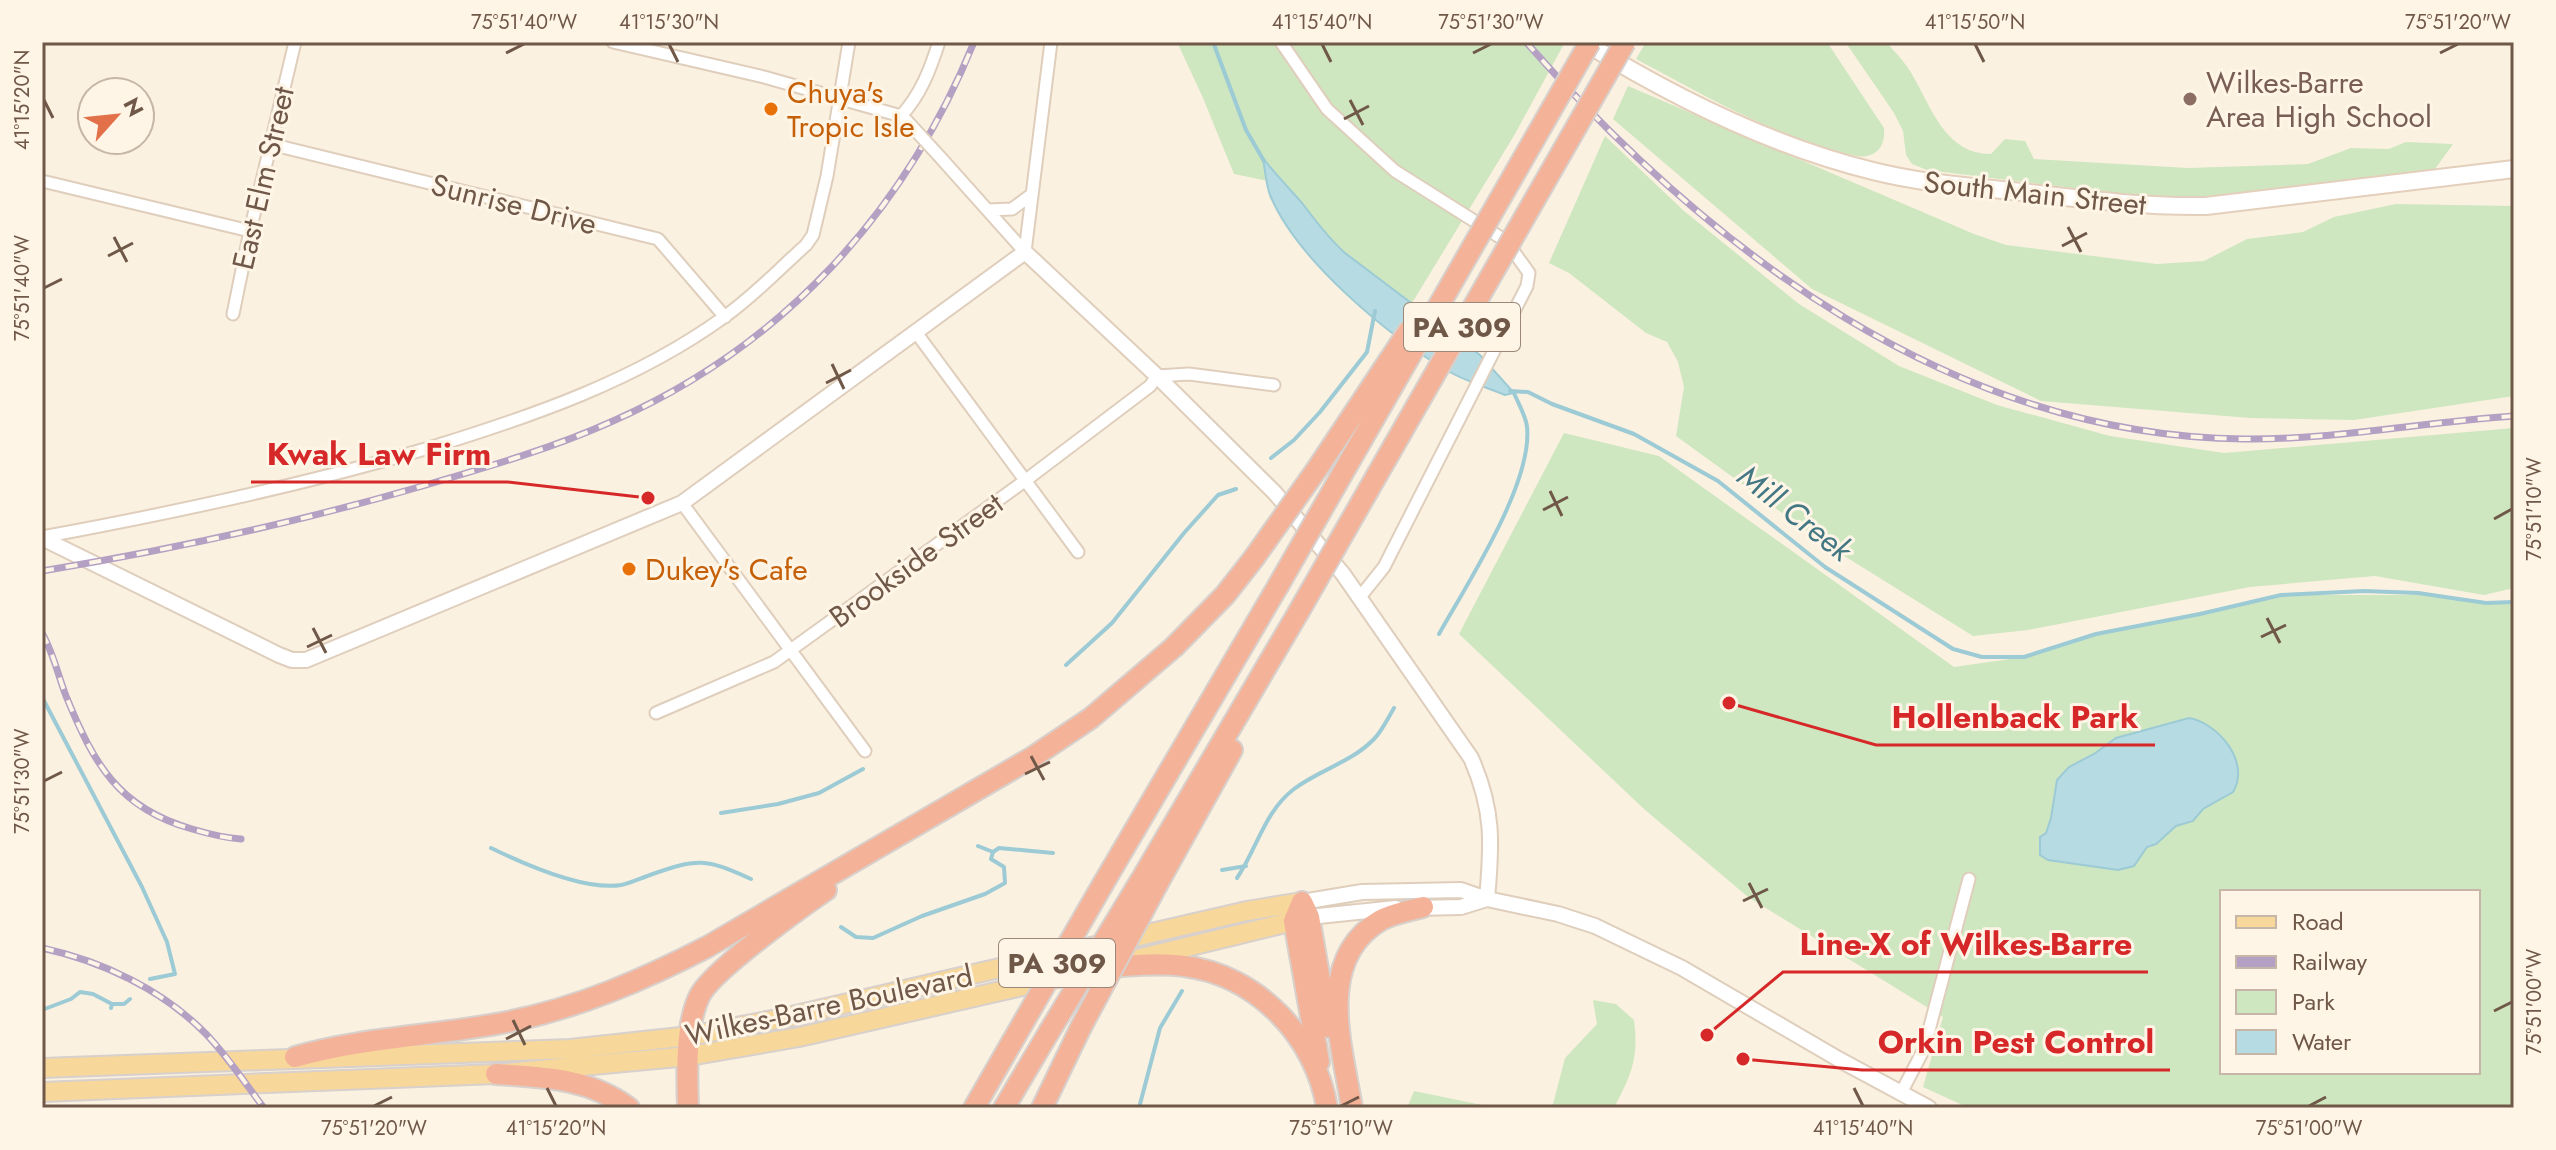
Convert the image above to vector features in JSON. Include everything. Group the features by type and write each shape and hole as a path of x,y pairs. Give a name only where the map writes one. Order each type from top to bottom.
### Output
{"highway":[{"name":"PA 309","path":"974,1108 1278,586 1587,42"},
{"name":"PA 309","path":"1004,1108 1049,1032 1150,882 1284,636 1625,42"},
{"path":"295,1057 336,1045 505,1023 568,1007 620,989 707,947 1033,757 1091,718 1137,681 1225,595 1254,558 1317,469 1505,186"},
{"path":"688,1108 692,1016 700,994 718,974 820,894 962,798"},
{"path":"1042,1108 1150,882"},
{"path":"1352,1108 1340,1038 1338,1004 1341,969 1363,933 1382,919 1423,907"},
{"path":"1302,913 1327,1108"},
{"path":"1302,913 1342,1108"},
{"path":"1103,967 1184,966 1211,972 1240,985 1262,999 1289,1024 1323,1081"},
{"path":"496,1074 573,1081 607,1094 629,1108"}],"main road":[{"name":"South Main Street","path":"1587,42 1685,98 1769,136 1871,171 1918,180 2161,207 2206,206 2514,169"},
{"name":"Wilkes-Barre Boulevard","path":"42,1092 496,1074 690,1046 796,1015 1247,911 1302,913"},
{"name":"Wilkes-Barre Boulevard","path":"42,1068 295,1057 690,1046 799,1037 1103,967 1302,913"}],"street":[{"name":"East Elm Street","path":"233,314 295,42"},
{"path":"613,42 840,97 904,118 1025,252 1275,493 1360,597 1475,766 1491,820 1492,849 1487,899 1558,914 1595,926 1639,946 1682,968 1901,1101 1929,1108"},
{"path":"42,537 293,484 482,432 542,412 680,345 725,317 806,245 813,235 849,42"},
{"path":"904,118 926,79 939,42"},
{"path":"42,537 279,655 292,660 306,660 682,503 1025,252 1051,42"},
{"path":"1281,42 1327,109 1395,171 1506,241 1529,273 1527,286 1384,567 1360,597"},
{"name":"Sunrise Drive","path":"270,144 658,239 725,317"},
{"path":"42,181 250,231"},
{"path":"988,210 1012,209 1031,195"},
{"path":"915,331 1078,552"},
{"path":"1157,376 1189,374 1274,385"},
{"name":"Brookside Street","path":"656,713 774,662 1026,480 1150,386 1157,376"},
{"path":"682,503 865,751"},
{"path":"1901,1101 1924,1049 1969,879"},
{"name":"Wilkes-Barre Boulevard","path":"1302,913 1362,892 1461,890 1487,899"},
{"name":"Wilkes-Barre Boulevard","path":"1302,913 1461,907 1487,899"}],"green space":[{"path":"1177,42 1565,42 1515,134 1412,303 1325,235 1283,184 1234,174"},
{"path":"1646,42 1827,42 1884,128 1882,145 1872,154 1854,155 1780,132 1636,59"},
{"path":"1886,42 1910,71 1942,127 1962,146 1976,152 1991,154 2005,139 2025,141 2034,159 2188,168 2308,164 2351,148 2389,149 2406,142 2453,144 2435,169 2233,195 2178,198 1927,170 1912,164 1906,155 1903,131 1894,113 1846,43"},
{"path":"1628,86 2006,245 2157,264 2204,261 2247,239 2303,232 2334,217 2396,204 2514,206 2514,396 2354,420 2250,418 2041,401 1812,289 1613,119"},
{"path":"1605,136 1684,211 1799,304 1899,366 1997,405 2110,436 2224,453 2514,428 2514,588 2484,595 2375,576 2250,587 2028,630 1973,636 1825,544 1676,436 1684,387 1678,362 1667,342 1646,333 1569,273 1549,263"},
{"path":"1564,433 1659,456 1954,667 2024,657 2096,634 2281,595 2427,595 2486,603 2514,602 2514,1108 1969,1108 1923,1087 1943,1017 1748,897 1644,809 1459,634"},
{"path":"1593,1000 1616,1004 1634,1020 1635,1046 1629,1076 1614,1108 1552,1108 1565,1058 1597,1024"},
{"path":"1414,1091 1482,1105 1482,1108 1407,1108"}],"water":[{"path":"1263,158 1345,253 1480,355 1514,393 1505,395 1448,371 1399,338 1346,294 1300,245 1283,220 1270,195"},
{"path":"2189,718 2211,727 2229,746 2238,768 2233,792 2203,809 2193,821 2176,826 2156,844 2147,847 2134,866 2118,870 2048,860 2040,855 2040,837 2046,833 2051,818 2057,780 2069,767 2116,738"}],"waterway":[{"name":"Mill Creek","path":"1213,42 1246,130 1264,161"},
{"path":"1271,458 1294,440 1320,412 1367,352 1375,311"},
{"name":"Mill Creek","path":"1510,391 1528,392 1634,434 1718,481 1825,567 1953,649 1982,657 2024,657 2096,634 2281,595 2364,591 2418,593 2486,603 2514,602"},
{"path":"1439,634 1496,533 1520,476 1527,427 1514,393"},
{"path":"1066,665 1112,623 1218,495 1236,489"},
{"path":"42,697 142,887 167,942 175,974 150,979"},
{"path":"1237,878 1268,820 1284,798 1304,782 1365,747 1380,732 1394,708"},
{"path":"721,813 778,804 819,793 863,769"},
{"path":"978,846 993,852"},
{"path":"491,848 554,875 606,886 621,885 691,863 723,867 751,879"},
{"path":"841,927 856,937 873,938 922,916 985,894 1005,883 1004,867 991,859 993,852 999,848 1053,853"},
{"path":"1222,870 1246,866"},
{"path":"1139,1108 1160,1028 1182,991"},
{"path":"42,1010 71,999 80,992 93,994 112,1004"},
{"path":"111,1008 112,1004 124,1004 130,999"}],"railway":[{"path":"42,571 232,535 419,487 566,440 613,421 674,390 731,354 783,313 831,268 874,217 912,163 946,104 974,42"},
{"path":"1526,42 1598,119 1675,192 1757,259 1845,318 1937,367 2035,405 2137,430 2244,439 2312,437 2514,416"},
{"path":"42,633 87,743 127,796 166,820 210,834 241,839"},
{"path":"42,948 109,969 171,1004 206,1034 264,1108"}],"place":[{"name":"Wilkes-Barre Area High School","path":"2190,99"},
{"name":"Chuya's Tropic Isle","path":"771,109"},
{"name":"Kwak Law Firm","path":"648,498"},
{"name":"Dukey's Cafe","path":"629,569"},
{"name":"Hollenback Park","path":"1729,703"},
{"name":"Line-X of Wilkes-Barre","path":"1707,1035"},
{"name":"Orkin Pest Control","path":"1743,1059"}]}
